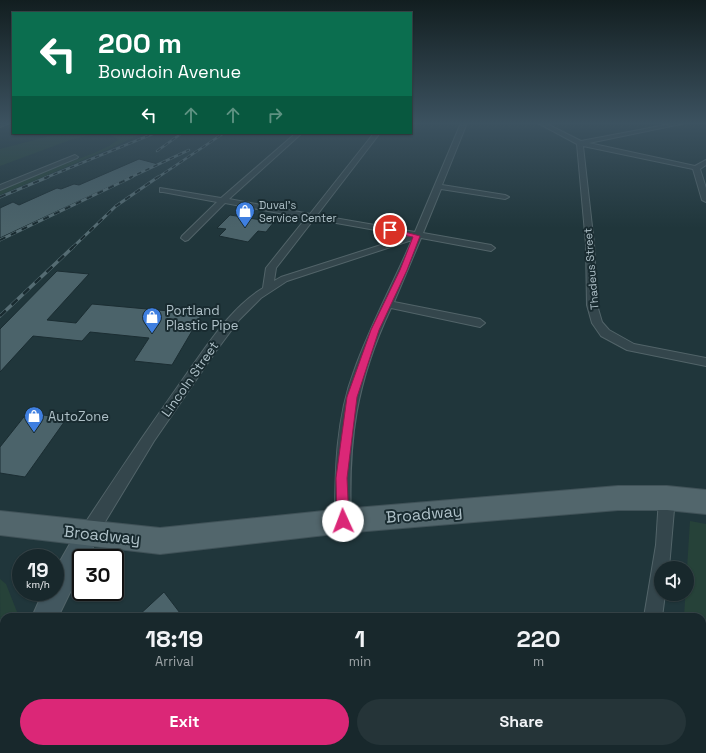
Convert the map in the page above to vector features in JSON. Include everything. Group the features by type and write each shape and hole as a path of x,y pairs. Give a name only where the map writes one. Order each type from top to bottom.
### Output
{"main road":[{"name":"Broadway","path":"0,523 160,541 343,521 618,498 667,498 706,502"},
{"name":"Lincoln Street","path":"47,613 55,594 88,534"}],"street":[{"path":"0,188 72,158"},
{"path":"185,238 222,201 271,158"},
{"path":"268,288 271,268 357,158"},
{"path":"343,521 342,478 352,397 375,330 388,304 449,158"},
{"name":"Thadeus Street","path":"581,158 590,244 592,305 597,323 605,333 631,347 706,362"},
{"path":"650,158 696,168 706,162"},
{"path":"696,168 706,198"},
{"path":"437,186 505,197"},
{"path":"162,190 311,215 417,236 491,248"},
{"name":"Lincoln Street","path":"88,534 149,437 212,348 235,318 257,296 284,279 321,266 378,250 417,236"},
{"path":"388,304 480,323"},
{"path":"654,613 664,545 667,498"}],"green space":[{"path":"0,158 21,158 0,166"},
{"path":"81,158 87,158 0,195 0,189"},
{"path":"690,521 706,524 706,613 684,613 685,601 694,601 694,561 688,561"},
{"path":"0,579 6,584 17,613 0,613"}],"building":[{"path":"139,159 158,164 0,238 0,208 13,202 19,205 57,188 61,189 74,184 79,185"},
{"name":"Duval's Service Center","path":"230,215 274,222 266,232 258,231 248,242 219,236 226,229 217,228"},
{"name":"Portland Plastic Pipe","path":"57,271 89,274 47,320 76,323 92,304 202,314 172,365 134,361 149,338 90,332 82,341 33,336 0,372 0,329"},
{"name":"AutoZone","path":"27,413 67,418 25,477 0,473 0,447"},
{"path":"164,592 180,613 141,613"}],"railway":[{"path":"45,178 94,158"},
{"path":"129,178 172,158"},
{"path":"157,178 187,158"},
{"path":"0,197 48,177"},
{"path":"0,240 132,177"},
{"path":"72,248 116,206 158,177"},
{"path":"0,316 73,247"}],"place":[{"name":"Duval's Service Center","path":"245,228"},
{"name":"Portland Plastic Pipe","path":"152,334"},
{"name":"AutoZone","path":"34,433"}],"route":[{"path":"343,521 342,478 345,442 352,397 359,372 375,330 404,270 408,256 417,236 390,230"}]}
